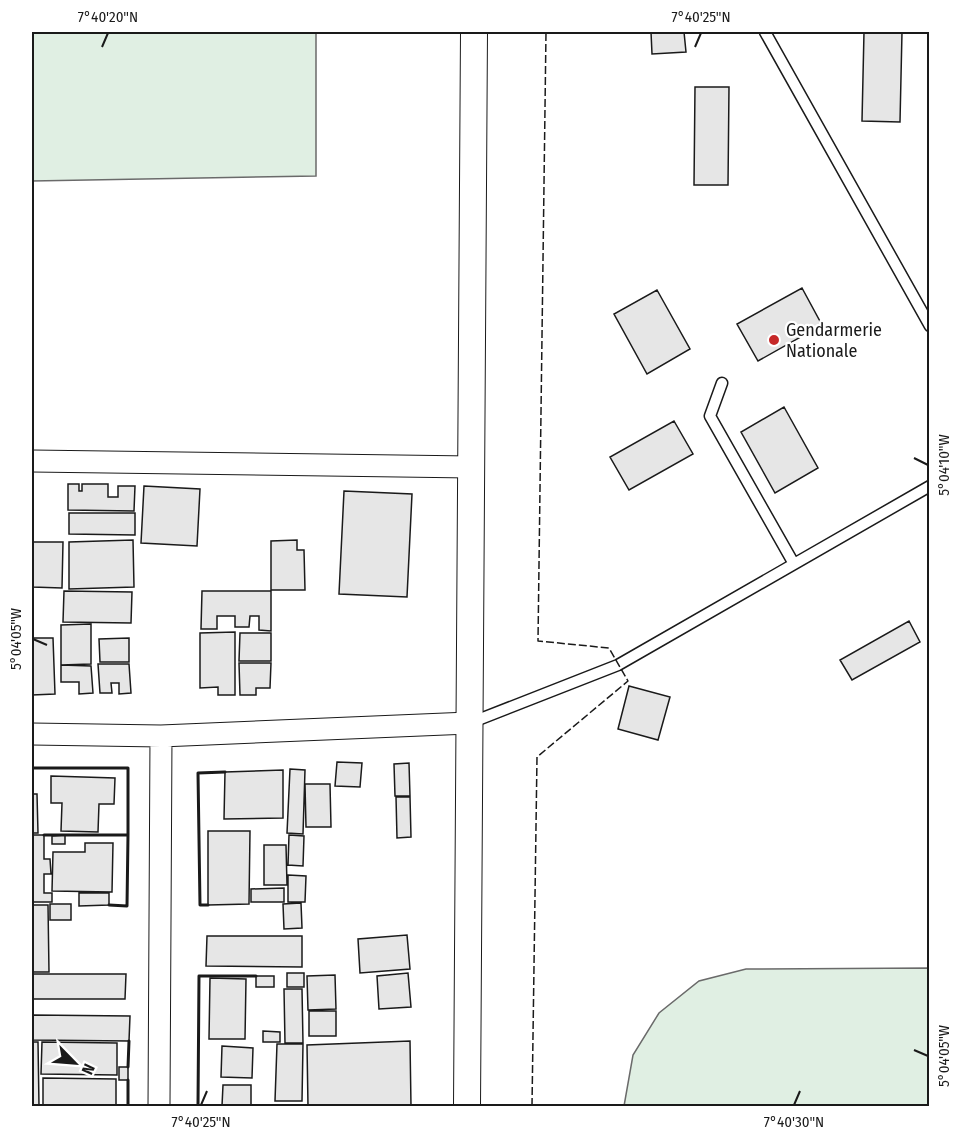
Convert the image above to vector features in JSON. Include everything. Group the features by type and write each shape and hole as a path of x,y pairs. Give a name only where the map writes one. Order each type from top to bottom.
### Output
{"street":[{"path":"467,1107 474,32"},
{"path":"32,461 471,467"},
{"path":"32,734 161,736 470,723"},
{"path":"159,1107 161,736"}],"lane":[{"path":"765,32 930,326"},
{"path":"722,383 710,416 794,564"},
{"path":"470,723 618,665 930,486"}],"green space":[{"path":"32,32 316,32 316,176 32,181"},
{"path":"929,968 929,1106 624,1106 633,1055 659,1013 699,981 746,969"}],"building":[{"path":"651,32 684,32 686,52 652,54"},
{"path":"864,32 902,32 900,122 862,121"},
{"path":"695,87 729,87 728,185 694,185"},
{"path":"802,288 822,325 758,361 737,324"},
{"path":"657,290 690,349 647,374 614,314"},
{"path":"784,407 818,468 775,493 741,432"},
{"path":"674,421 693,454 629,490 610,457"},
{"path":"68,484 79,484 79,491 82,491 82,484 108,484 108,497 118,497 118,486 135,486 134,511 68,510"},
{"path":"144,486 200,489 197,546 141,543"},
{"path":"344,491 412,494 407,597 339,594"},
{"path":"69,513 135,513 135,535 69,534"},
{"path":"133,540 134,587 69,589 69,542"},
{"path":"297,540 297,550 304,550 305,590 271,590 271,541"},
{"path":"32,542 63,542 62,588 32,587"},
{"path":"64,591 132,592 131,623 63,622"},
{"path":"202,591 271,591 271,631 259,630 259,616 250,616 249,627 235,627 235,616 217,616 217,629 201,629"},
{"path":"909,621 920,642 852,680 840,660"},
{"path":"91,624 91,664 61,665 61,625"},
{"path":"235,632 235,695 218,695 218,687 200,688 200,633"},
{"path":"240,633 271,633 271,661 239,661"},
{"path":"32,638 53,638 55,694 32,695"},
{"path":"129,638 129,662 100,662 99,639"},
{"path":"239,663 271,663 270,688 256,688 256,695 240,695"},
{"path":"98,664 129,664 131,693 119,694 119,683 111,683 112,693 100,693"},
{"path":"61,665 91,666 93,693 79,694 79,682 61,682"},
{"path":"629,686 670,697 658,740 618,729"},
{"path":"337,762 362,763 360,787 335,786"},
{"path":"409,763 410,796 395,796 394,764"},
{"path":"290,769 305,770 303,834 287,833"},
{"path":"283,770 283,818 224,819 225,772"},
{"path":"51,776 115,778 114,804 99,804 98,832 61,831 62,803 51,803"},
{"path":"305,784 330,784 331,827 306,827"},
{"path":"32,794 37,794 38,833 32,833"},
{"path":"396,797 410,797 411,837 397,838"},
{"path":"208,831 250,831 249,904 208,905"},
{"path":"32,835 44,835 44,859 50,859 51,874 44,874 44,893 52,893 52,902 32,902"},
{"path":"65,835 65,844 52,844 52,836"},
{"path":"289,835 304,836 303,866 288,865"},
{"path":"85,843 113,843 112,892 52,891 53,852 85,852"},
{"path":"264,845 286,845 287,885 264,885"},
{"path":"288,875 306,876 305,902 288,902"},
{"path":"284,888 284,902 251,902 251,889"},
{"path":"79,893 109,893 109,905 79,906"},
{"path":"301,903 302,928 284,929 283,904"},
{"path":"50,904 71,904 71,920 50,920"},
{"path":"32,905 48,905 49,972 32,972"},
{"path":"407,935 410,969 360,973 358,939"},
{"path":"207,936 302,936 302,967 206,966"},
{"path":"287,973 304,973 304,987 287,987"},
{"path":"408,973 411,1007 379,1009 377,976"},
{"path":"32,974 126,974 125,999 32,999"},
{"path":"335,975 336,1009 308,1010 307,976"},
{"path":"256,976 274,976 274,987 256,987"},
{"path":"210,978 246,979 245,1039 209,1039"},
{"path":"284,989 302,989 303,1043 285,1043"},
{"path":"309,1011 336,1011 336,1036 309,1036"},
{"path":"32,1015 130,1016 129,1041 32,1040"},
{"path":"263,1031 280,1032 280,1042 263,1042"},
{"path":"410,1041 411,1106 308,1106 307,1045"},
{"path":"32,1042 38,1042 39,1106 32,1106"},
{"path":"42,1042 117,1043 117,1075 41,1074"},
{"path":"277,1044 303,1044 302,1101 275,1101"},
{"path":"222,1046 253,1048 252,1078 221,1077"},
{"path":"119,1067 128,1067 128,1080 119,1080"},
{"path":"43,1078 116,1079 116,1106 43,1106"},
{"path":"223,1085 251,1085 251,1106 222,1106"}],"fence":[{"path":"532,1106 537,757 628,681 609,648 538,641 546,32"}],"wall":[{"path":"32,768 128,768 128,835 44,835"},
{"path":"208,905 200,905 198,773 225,772"},
{"path":"109,905 127,906 128,835"},
{"path":"198,1106 199,976 256,976"},
{"path":"128,1067 129,1041"},
{"path":"128,1080 128,1106"}],"place":[{"name":"Gendarmerie Nationale","path":"774,340"}]}
